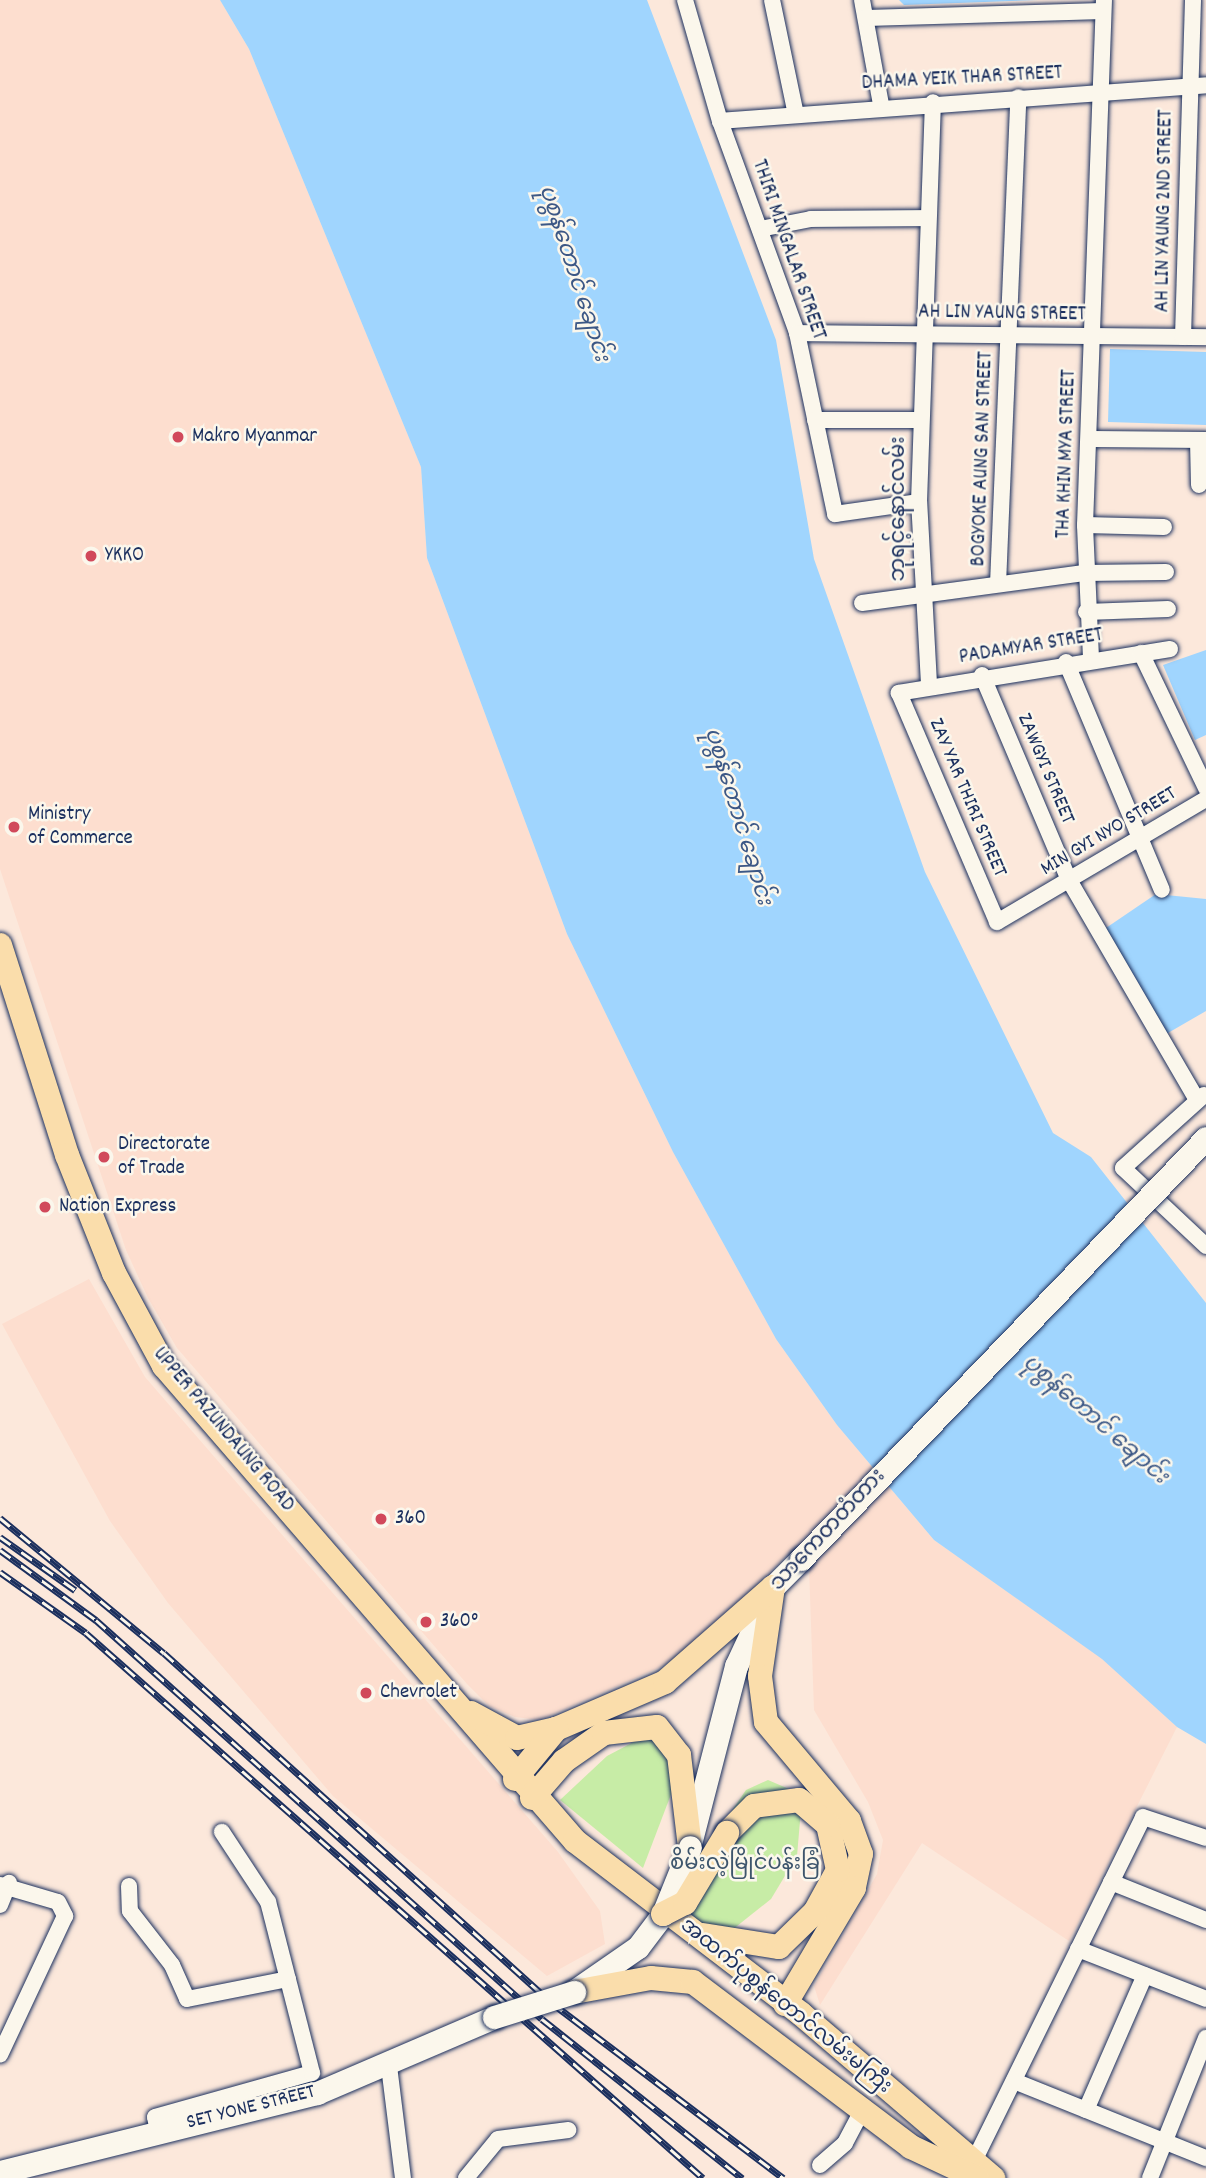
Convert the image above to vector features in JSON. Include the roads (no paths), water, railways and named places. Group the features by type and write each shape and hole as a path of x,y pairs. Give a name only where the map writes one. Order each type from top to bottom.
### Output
{"main road":[{"name":"UPPER PAZUNDAUNG ROAD","path":"0,945 67,1155 136,1320 164,1366 458,1705 523,1788"},
{"name":"သာကေတတံတား","path":"494,2017 574,1992 638,1947 663,1914 690,1847 736,1666 773,1587 1206,1138"},
{"path":"458,1705 517,1738 556,1729 674,1676 773,1587"},
{"path":"773,1587 760,1676 765,1722 849,1821 861,1854 854,1888 785,2004"},
{"path":"523,1788 604,1733 657,1727 680,1755 690,1847"},
{"path":"523,1788 556,1729"},
{"name":"အထက်ပုစွန်တောင်လမ်းမကြီး","path":"523,1788 623,1881 703,1935 976,2169 993,2178"},
{"path":"663,1914 685,1902 727,1833 754,1806 799,1800 828,1825 838,1870 814,1912 779,1947 703,1935"},
{"path":"574,1992 651,1978 693,1982 864,2107 911,2147 976,2169"},
{"name":"SET YONE STREET","path":"0,2172 317,2093 388,2066 494,2017"}],"street":[{"name":"THIRI MINGALAR STREET","path":"685,0 720,121 797,333 837,516 919,502"},
{"path":"772,0 795,110"},
{"path":"862,0 881,104"},
{"name":"AH LIN YAUNG 2ND STREET","path":"1183,337 1198,85 1193,0"},
{"path":"866,18 1104,5"},
{"name":"THA KHIN MYA STREET","path":"1091,658 1084,573 1092,439 1092,336 1104,5"},
{"name":"DHAMA YEIK THAR STREET","path":"720,121 795,110 1198,85"},
{"name":"BOGYOKE AUNG SAN STREET","path":"998,584 1018,97"},
{"name":"ဘုရင့်နောင်လမ်း","path":"929,684 921,593 919,502 922,334 933,102"},
{"path":"761,229 811,219 928,218"},
{"name":"AH LIN YAUNG STREET","path":"797,333 1206,337"},
{"path":"815,420 920,420"},
{"path":"1092,439 1202,440 1199,485"},
{"path":"1085,525 1164,527"},
{"path":"862,603 1084,573 1166,572"},
{"path":"1086,612 1168,610"},
{"name":"PADAMYAR STREET","path":"899,690 1091,658 1170,649"},
{"path":"1141,653 1206,788"},
{"path":"1066,662 1162,890"},
{"name":"ZAWGYI STREET","path":"982,675 1069,880 1202,1097"},
{"name":"ZAY YAR THIRI STREET","path":"899,690 998,922"},
{"name":"MIN GYI NYO STREET","path":"998,922 1206,799"},
{"path":"1202,1097 1123,1168 1206,1246"},
{"path":"976,2169 1014,2081 1143,1817 1206,1838"},
{"path":"158,2131 155,2117 312,2073 268,1902 222,1832"},
{"path":"1111,1882 1206,1920"},
{"path":"0,1905 5,1884 58,1902 65,1916 0,2055"},
{"path":"129,1886 130,1911 172,1965 187,1999 288,1979"},
{"path":"1078,1949 1206,1999"},
{"path":"1086,2110 1145,1975"},
{"path":"1150,2178 1206,2038"},
{"path":"388,2066 403,2178"},
{"path":"1014,2081 1206,2158"},
{"path":"820,2165 845,2143 864,2107"},
{"path":"466,2178 498,2139 568,2130"}],"water":[{"name":"ပုစွန်တောင် ချောင်း","path":"220,0 647,0 776,340 814,559 925,872 1053,1133 1091,1157 1206,1303 1206,1744 1177,1727 1102,1659 934,1540 837,1425 776,1339 673,1152 567,934 427,558 421,467 249,49"},
{"path":"899,0 1038,0 904,5"},
{"path":"1110,349 1206,352 1206,425 1108,422"},
{"path":"1206,650 1206,735 1195,740 1163,665"},
{"path":"1156,894 1206,899 1206,1011 1161,1037 1103,930"}],"railway":[{"path":"0,1518 164,1653 552,2003 783,2178"},
{"path":"0,1537 75,1590"},
{"path":"0,1550 96,1620 542,2019 742,2178"},
{"path":"0,1572 86,1633 703,2178"}],"place":[{"name":"Makro Myanmar","path":"178,437"},
{"name":"YKKO","path":"91,556"},
{"name":"Ministry of Commerce","path":"14,827"},
{"name":"Directorate of Trade","path":"104,1157"},
{"name":"Nation Express","path":"45,1207"},
{"name":"360","path":"381,1519"},
{"name":"360°","path":"426,1622"},
{"name":"Chevrolet","path":"366,1693"}],"park label":[{"name":"စိမ်းလဲ့မြိုင်ပန်းခြံ","path":"745,1865"}]}
